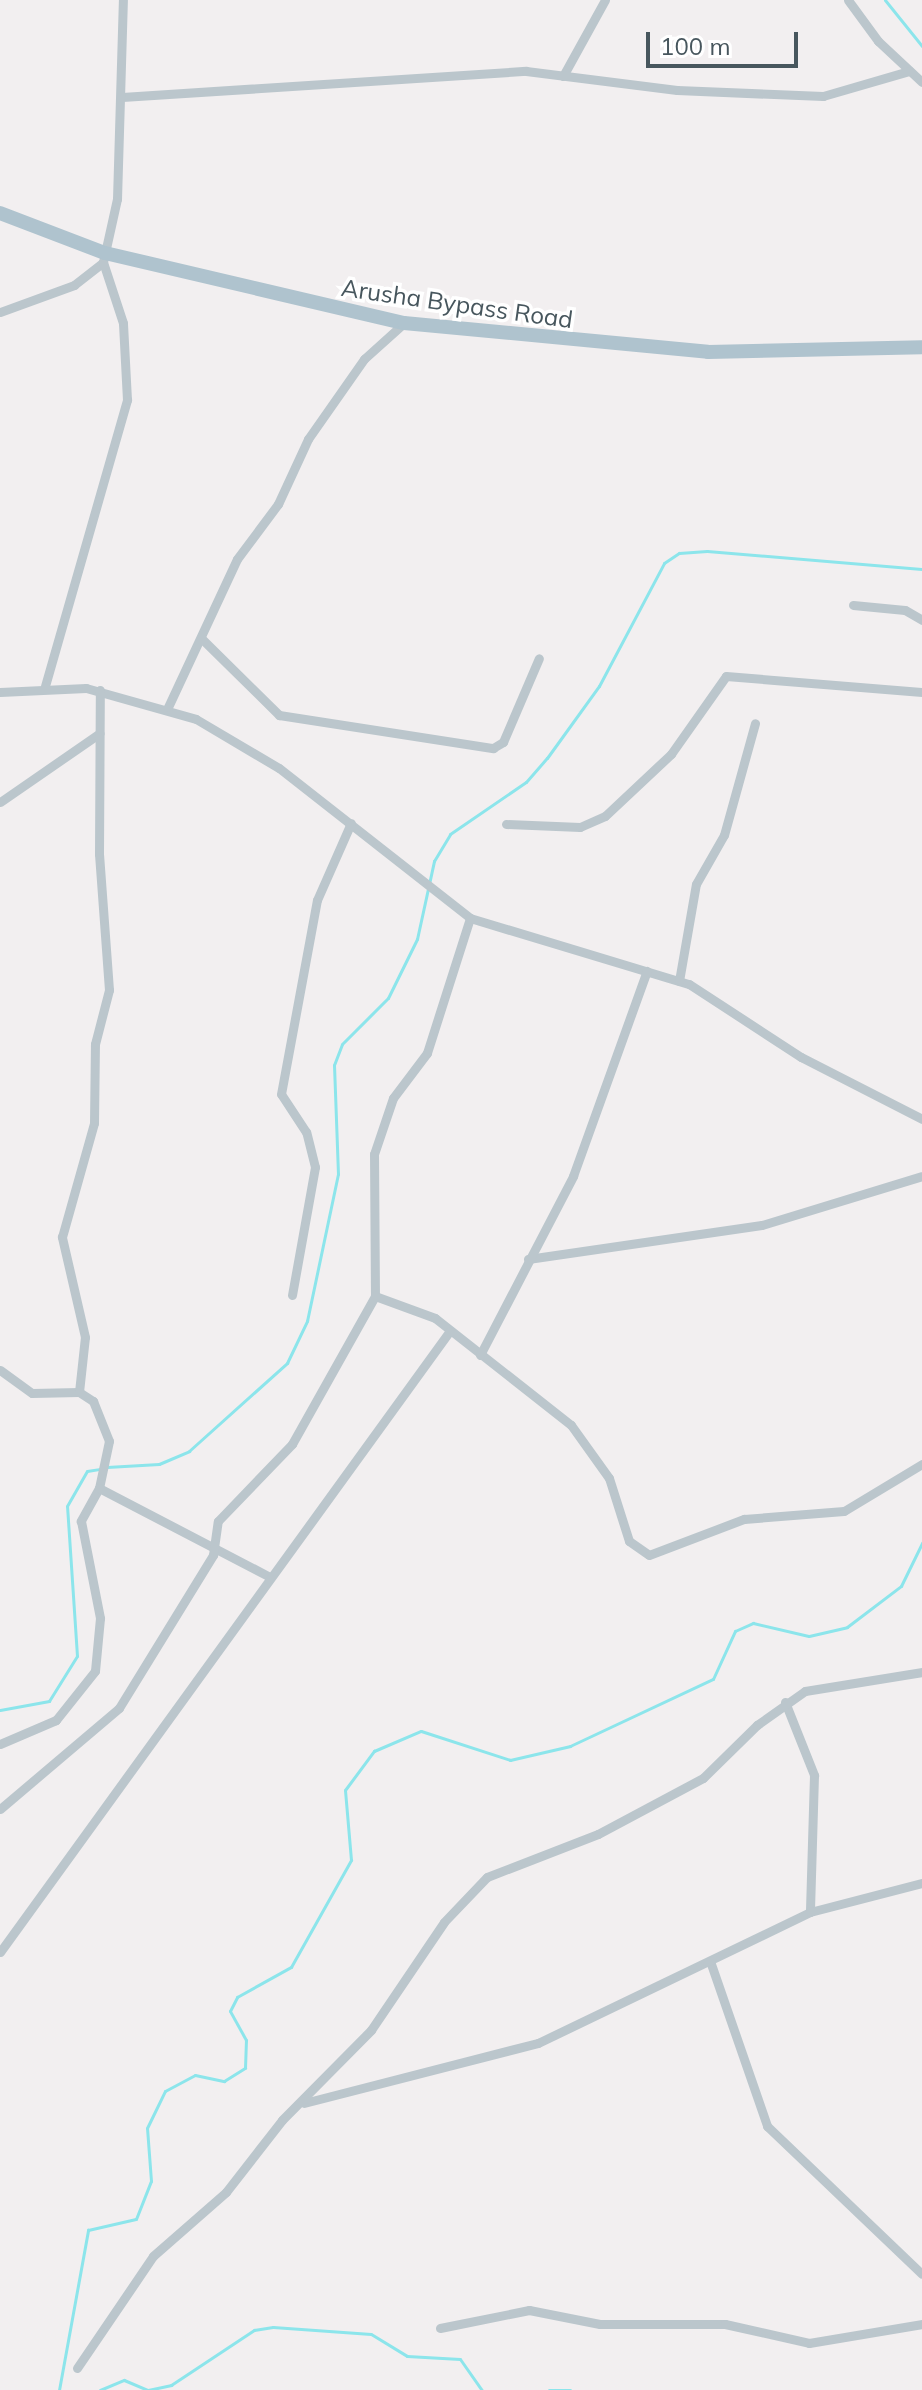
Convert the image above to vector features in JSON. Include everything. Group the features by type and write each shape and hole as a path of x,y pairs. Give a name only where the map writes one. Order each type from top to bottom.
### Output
{"main road":[{"name":"Arusha Bypass Road","path":"0,213 104,258 404,323 708,352 922,347"}],"street":[{"path":"45,686 127,400 123,323 104,258 122,97 123,0"},
{"path":"563,76 605,0"},
{"path":"848,0 922,82"},
{"path":"122,97 397,76 563,76 809,96 854,91 909,71"},
{"path":"0,312 74,285 104,258"},
{"path":"168,707 237,559 278,504 324,414 364,359 404,323"},
{"path":"853,605 905,610 922,620"},
{"path":"201,638 279,715 493,748 503,742 539,658"},
{"path":"506,824 580,827 605,816 671,754 726,676 922,692"},
{"path":"0,692 45,686 100,690 168,707 232,737 351,823 408,873 470,918 679,981 922,1119"},
{"path":"0,1744 56,1720 95,1671 100,1618 81,1521 99,1488 108,1428 79,1392 85,1337 62,1237 94,1123 95,1044 109,990 100,690"},
{"path":"679,981 696,884 724,835 755,723"},
{"path":"0,802 100,733"},
{"path":"292,1295 315,1167 306,1132 281,1094 317,900 351,823"},
{"path":"0,1809 113,1715 217,1545 218,1521 292,1444 375,1296 374,1154 393,1098 427,1053 470,918"},
{"path":"480,1355 573,1176 647,971"},
{"path":"528,1259 762,1225 922,1176"},
{"path":"375,1296 410,1304 571,1425 609,1478 629,1541 649,1555 744,1519 844,1511 922,1464"},
{"path":"0,1952 449,1332"},
{"path":"0,1370 32,1393 79,1392"},
{"path":"99,1488 217,1545 270,1577"},
{"path":"77,2368 153,2256 226,2192 371,2030 444,1922 487,1877 598,1834 703,1778 785,1702 851,1681 922,1672"},
{"path":"785,1702 814,1775 810,1912"},
{"path":"304,2103 538,2043 810,1912 922,1883"},
{"path":"710,1961 767,2126 922,2274"},
{"path":"440,2328 529,2310 600,2324 725,2324 809,2343 922,2324"}],"waterway":[{"path":"885,0 922,46"},
{"path":"107,1467 159,1464 189,1451 287,1363 307,1321 338,1174 334,1065 342,1044 388,998 417,939 434,861 450,834 526,782 547,758 599,686 664,563 679,553 707,551 922,569"},
{"path":"0,1710 49,1701 77,1656 67,1506 87,1471 99,1469"},
{"path":"59,2390 88,2230 136,2219 151,2181 147,2128 165,2091 195,2075 224,2081 245,2068 246,2040 230,2011 237,1997 291,1967 351,1860 345,1790 374,1751 421,1731 510,1760 570,1746 713,1679 735,1631 753,1623 809,1636 847,1627 901,1586 922,1543"},
{"path":"100,2390 124,2380 148,2390 171,2385 254,2330 273,2327 371,2334 407,2356 460,2359 482,2390"},
{"path":"549,2390 570,2390"}]}
